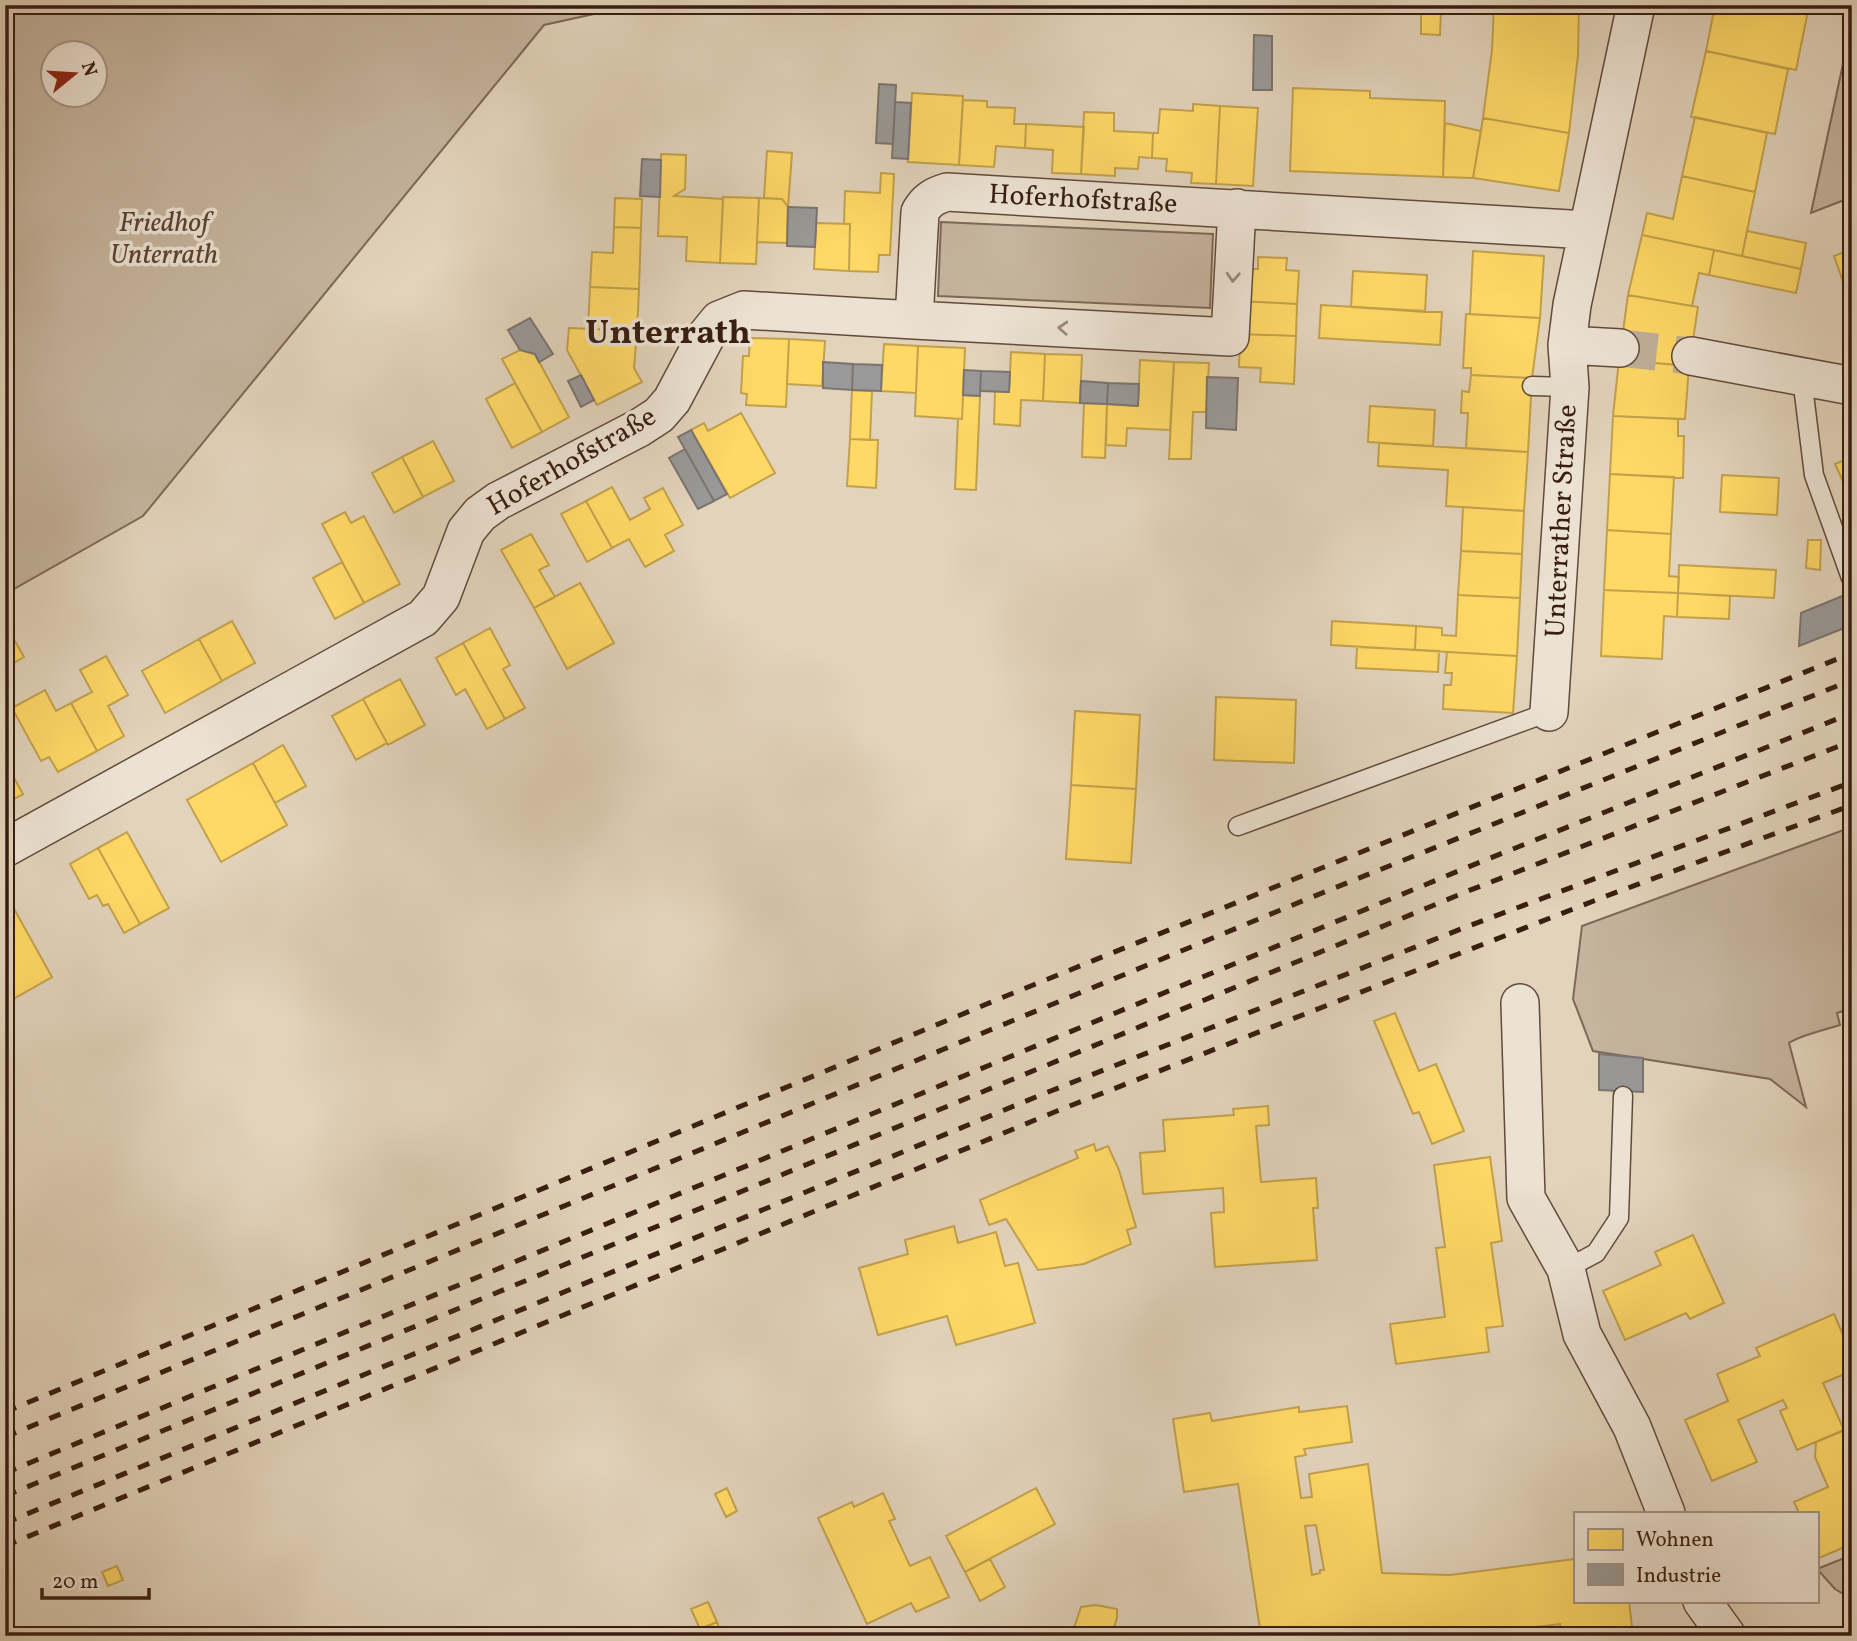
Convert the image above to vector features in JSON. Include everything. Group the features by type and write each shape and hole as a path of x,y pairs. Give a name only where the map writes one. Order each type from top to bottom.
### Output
{"street":[{"name":"Unterrather Straße","path":"1549,712 1570,387 1567,345 1587,230 1636,5"},
{"name":"Hoferhofstraße","path":"914,320 920,212 934,195 947,192 1587,230"},
{"name":"Hoferhofstraße","path":"5,848 423,618 441,597 466,531 480,514 498,501 659,415 672,400 706,336 719,320 744,310 1230,337 1237,208"},
{"path":"1567,345 1620,348"},
{"path":"1690,356 1852,386"},
{"path":"1520,1003 1526,1198 1566,1269 1582,1334 1632,1427 1666,1512"},
{"path":"1703,1602 1727,1636"}],"lane":[{"path":"1802,378 1814,475 1851,578"},
{"path":"1532,386 1570,387"},
{"name":"Unterrather Straße","path":"1238,825 1549,712"},
{"path":"1566,1269 1596,1253 1619,1218 1623,1096"}],"green space":[{"name":"Friedhof Unterrath","path":"5,5 635,5 544,25 143,516 5,594"},
{"path":"1852,22 1852,197 1811,213"},
{"path":"941,222 1213,234 1210,308 938,296"},
{"path":"1852,827 1852,1008 1837,1013 1840,1025 1789,1043 1806,1107 1770,1079 1593,1051 1573,999 1582,926"},
{"path":"1852,1555 1852,1599 1835,1589 1818,1569"}],"building: Wohnen":[{"path":"1494,5 1579,5 1578,55 1569,133 1483,118 1492,50"},
{"path":"1715,5 1809,6 1796,70 1706,51"},
{"path":"1421,10 1441,10 1440,35 1421,34"},
{"path":"1706,51 1788,69 1775,134 1691,117"},
{"path":"1293,88 1370,91 1370,98 1445,101 1443,177 1290,171"},
{"path":"912,93 963,96 959,165 908,162"},
{"path":"963,100 987,101 987,107 1015,108 1014,124 1026,124 1025,148 996,146 994,167 959,165"},
{"path":"1193,104 1220,106 1216,184 1191,183 1192,173 1166,171 1167,159 1152,158 1153,133 1158,133 1160,109 1193,111"},
{"path":"1220,106 1258,108 1253,186 1216,184"},
{"path":"1084,112 1114,113 1114,131 1153,133 1152,158 1139,157 1138,169 1115,168 1115,176 1081,174"},
{"path":"1695,117 1767,133 1755,192 1682,176"},
{"path":"1483,118 1569,133 1559,191 1473,178"},
{"path":"1445,123 1481,131 1473,178 1443,177"},
{"path":"1026,124 1084,127 1081,174 1052,173 1053,150 1025,148"},
{"path":"767,151 792,153 788,207 782,199 764,198"},
{"path":"661,154 686,155 685,189 674,196 723,199 720,263 686,261 687,237 658,236"},
{"path":"881,173 894,174 890,255 879,255 878,272 849,271 850,224 844,224 845,191 880,193"},
{"path":"1682,176 1755,192 1742,256 1642,235 1647,213 1673,219"},
{"path":"723,197 759,198 756,264 720,263"},
{"path":"615,198 642,199 641,228 614,227"},
{"path":"759,198 782,199 788,207 787,243 757,242"},
{"path":"816,223 850,224 849,271 814,269"},
{"path":"614,227 641,228 639,289 590,287 592,252 613,253"},
{"path":"1747,231 1806,243 1801,269 1742,256"},
{"path":"1642,235 1714,250 1709,275 1699,273 1692,306 1628,295"},
{"path":"1852,249 1852,307 1834,256"},
{"path":"1714,250 1801,269 1796,293 1709,275"},
{"path":"1473,251 1544,256 1540,318 1470,314"},
{"path":"1258,257 1287,258 1286,270 1299,271 1297,304 1241,301 1242,269 1258,269"},
{"path":"1353,271 1427,275 1425,312 1351,307"},
{"path":"590,287 639,289 637,331 588,329"},
{"path":"1628,295 1698,307 1689,366 1619,360"},
{"path":"1241,301 1297,304 1296,336 1240,334"},
{"path":"1321,305 1442,312 1440,345 1319,338"},
{"path":"1466,314 1540,318 1532,378 1471,375 1471,368 1463,368"},
{"path":"569,328 637,331 634,368 642,382 597,405 567,350"},
{"path":"1240,334 1296,336 1294,384 1260,382 1261,368 1239,367"},
{"path":"750,338 789,339 786,407 746,405 747,394 741,393 743,356 749,356"},
{"path":"789,339 825,341 822,386 787,384"},
{"path":"884,344 918,346 916,393 881,391"},
{"path":"918,346 965,348 962,419 915,416"},
{"path":"520,350 535,354 569,417 542,432 502,359"},
{"path":"1011,352 1045,354 1043,401 1021,400 1020,426 994,424 995,391 1009,392"},
{"path":"1045,354 1082,355 1080,403 1043,401"},
{"path":"1140,360 1174,362 1170,430 1127,428 1126,446 1106,445 1107,404 1138,406"},
{"path":"1619,360 1689,366 1685,419 1613,416"},
{"path":"1174,362 1209,363 1206,412 1193,412 1191,459 1169,459"},
{"path":"1471,375 1532,378 1528,452 1466,448 1468,413 1461,413 1462,391 1469,392"},
{"path":"515,383 542,432 512,448 486,399"},
{"path":"852,390 872,391 870,440 850,439"},
{"path":"963,395 980,396 976,490 955,489 958,419 962,419"},
{"path":"1084,403 1107,404 1105,458 1082,457"},
{"path":"1370,406 1435,410 1433,446 1368,442"},
{"path":"741,413 775,473 730,498 691,430 704,423 708,431"},
{"path":"1613,416 1678,419 1678,436 1684,436 1683,478 1610,474"},
{"path":"850,439 878,440 876,488 847,486"},
{"path":"433,441 454,481 423,497 402,457"},
{"path":"1379,443 1528,452 1524,511 1446,506 1448,470 1378,466"},
{"path":"402,457 423,497 394,513 372,473"},
{"path":"1852,457 1852,501 1835,464"},
{"path":"1610,474 1674,477 1671,534 1607,530"},
{"path":"1722,475 1779,478 1777,515 1720,512"},
{"path":"612,487 630,520 650,509 644,498 663,488 683,525 665,535 674,551 645,567 629,539 612,548 586,501"},
{"path":"586,501 612,548 587,562 561,514"},
{"path":"1463,507 1524,511 1522,554 1461,551"},
{"path":"345,512 351,523 364,516 400,584 364,603 322,524"},
{"path":"1607,530 1671,534 1669,576 1679,577 1678,593 1604,590"},
{"path":"531,534 549,565 539,570 555,597 534,608 501,550"},
{"path":"1808,540 1821,540 1820,570 1806,568"},
{"path":"1461,551 1522,554 1520,598 1458,595"},
{"path":"342,562 364,603 335,619 313,578"},
{"path":"1679,565 1776,570 1774,598 1678,593"},
{"path":"580,583 614,643 567,669 534,608"},
{"path":"1604,590 1678,593 1677,617 1664,616 1662,659 1601,656"},
{"path":"1678,593 1730,596 1729,619 1677,617"},
{"path":"1458,595 1520,598 1517,656 1415,650 1416,626 1442,628 1442,635 1456,636"},
{"path":"232,621 255,663 222,681 199,639"},
{"path":"1332,621 1416,626 1415,650 1331,645"},
{"path":"5,624 24,657 5,668"},
{"path":"490,628 510,665 503,669 525,708 505,719 463,643"},
{"path":"199,639 222,681 165,713 142,671"},
{"path":"463,643 505,719 487,729 465,689 456,695 436,658"},
{"path":"1357,647 1439,651 1438,672 1356,668"},
{"path":"1447,652 1517,656 1513,713 1443,709 1444,685 1451,685 1452,673 1445,673"},
{"path":"106,656 128,695 108,706 124,736 97,751 71,703 92,692 80,670"},
{"path":"400,679 425,725 388,745 363,699"},
{"path":"45,690 56,711 71,703 97,751 58,772 49,757 41,761 12,708"},
{"path":"1216,697 1296,700 1294,763 1214,760"},
{"path":"363,699 387,743 356,760 332,716"},
{"path":"1075,711 1140,715 1136,789 1071,785"},
{"path":"283,745 306,786 275,803 253,763"},
{"path":"5,762 23,794 5,804"},
{"path":"253,763 287,825 221,862 187,800"},
{"path":"1071,785 1136,789 1131,863 1066,859"},
{"path":"127,832 169,908 140,924 98,848"},
{"path":"98,848 140,924 124,933 108,904 103,906 97,895 89,899 70,864"},
{"path":"13,907 52,977 6,1003 5,911"},
{"path":"1395,1013 1419,1071 1436,1064 1464,1131 1432,1144 1419,1112 1413,1114 1374,1021"},
{"path":"1852,1074 1852,1098 1844,1077"},
{"path":"1268,1106 1269,1125 1256,1126 1261,1182 1316,1178 1318,1208 1313,1208 1317,1260 1215,1267 1211,1213 1224,1212 1223,1188 1143,1194 1140,1153 1165,1151 1163,1120 1234,1115 1233,1109"},
{"path":"1094,1144 1096,1151 1108,1146 1119,1170 1136,1227 1127,1230 1131,1244 1084,1264 1038,1270 1006,1219 989,1225 980,1200 1078,1158 1075,1151"},
{"path":"1490,1157 1502,1241 1491,1243 1503,1326 1486,1328 1489,1352 1396,1364 1390,1324 1445,1317 1436,1248 1445,1247 1434,1165"},
{"path":"954,1226 958,1243 996,1232 1005,1266 1018,1263 1035,1323 956,1345 947,1316 878,1335 859,1268 908,1254 905,1240"},
{"path":"1693,1235 1724,1303 1690,1319 1686,1313 1625,1340 1603,1291 1661,1265 1655,1252"},
{"path":"1834,1314 1852,1356 1852,1371 1823,1383 1844,1430 1797,1450 1780,1411 1787,1408 1783,1400 1738,1420 1757,1462 1712,1481 1685,1420 1728,1401 1717,1374 1760,1356 1756,1348"},
{"path":"1347,1406 1352,1442 1304,1449 1306,1455 1295,1457 1301,1498 1312,1497 1309,1474 1368,1464 1382,1573 1450,1575 1574,1559 1574,1602 1629,1602 1632,1627 1570,1636 1561,1636 1560,1624 1535,1627 1536,1636 1498,1636 1498,1631 1460,1636 1430,1636 1430,1633 1320,1629 1321,1634 1310,1636 1261,1636 1238,1484 1184,1492 1173,1419 1210,1413 1212,1421 1299,1407 1299,1412","holes":["1316,1525 1324,1570 1320,1570 1320,1573 1312,1575 1305,1526"]},
{"path":"1852,1427 1852,1544 1819,1558 1818,1512 1799,1512 1794,1502 1828,1487 1815,1457 1816,1442"},
{"path":"727,1488 737,1511 726,1517 715,1494"},
{"path":"1036,1488 1055,1524 965,1572 946,1536"},
{"path":"883,1493 895,1519 889,1521 910,1566 930,1557 949,1597 916,1612 911,1603 867,1624 818,1518 852,1502 854,1507"},
{"path":"990,1559 1005,1587 980,1601 965,1572"},
{"path":"117,1566 123,1580 108,1586 102,1572"},
{"path":"708,1602 717,1622 700,1629 691,1609"},
{"path":"1096,1605 1117,1609 1111,1636 1087,1636 1074,1628 1081,1607"},
{"path":"717,1622 722,1636 702,1636 700,1629"}],"building: Industrie":[{"path":"1254,35 1272,36 1272,90 1253,90"},
{"path":"879,84 896,85 893,144 876,143"},
{"path":"895,102 911,103 908,159 892,158"},
{"path":"642,159 661,160 660,197 640,196"},
{"path":"788,207 817,208 815,247 787,246"},
{"path":"530,318 553,354 539,362 535,354 520,350 508,330"},
{"path":"823,362 853,364 852,390 823,388"},
{"path":"853,364 882,365 881,391 852,390"},
{"path":"964,370 981,371 980,396 963,395"},
{"path":"981,371 1010,372 1009,392 980,391"},
{"path":"581,375 594,400 581,407 568,381"},
{"path":"1207,377 1238,378 1236,430 1206,428"},
{"path":"1081,381 1108,383 1107,404 1080,403"},
{"path":"1108,383 1139,384 1138,406 1107,404"},
{"path":"691,430 727,494 714,501 678,437"},
{"path":"685,449 714,501 698,509 669,458"},
{"path":"1852,592 1852,625 1799,646 1801,613"},
{"path":"1599,1054 1643,1058 1643,1092 1599,1090"}],"tunnel":[{"path":"1620,348 1691,356"}],"railway":[{"path":"5,1412 1006,996 1852,653"},
{"path":"5,1437 1312,897 1852,680"},
{"path":"5,1473 1468,867 1852,713"},
{"path":"5,1496 1468,891 1852,741"},
{"path":"5,1523 1043,1094 1466,927 1852,782"},
{"path":"5,1546 1057,1111 1609,895 1852,805"}],"district":[{"name":"Unterrath","path":"668,334"}]}
